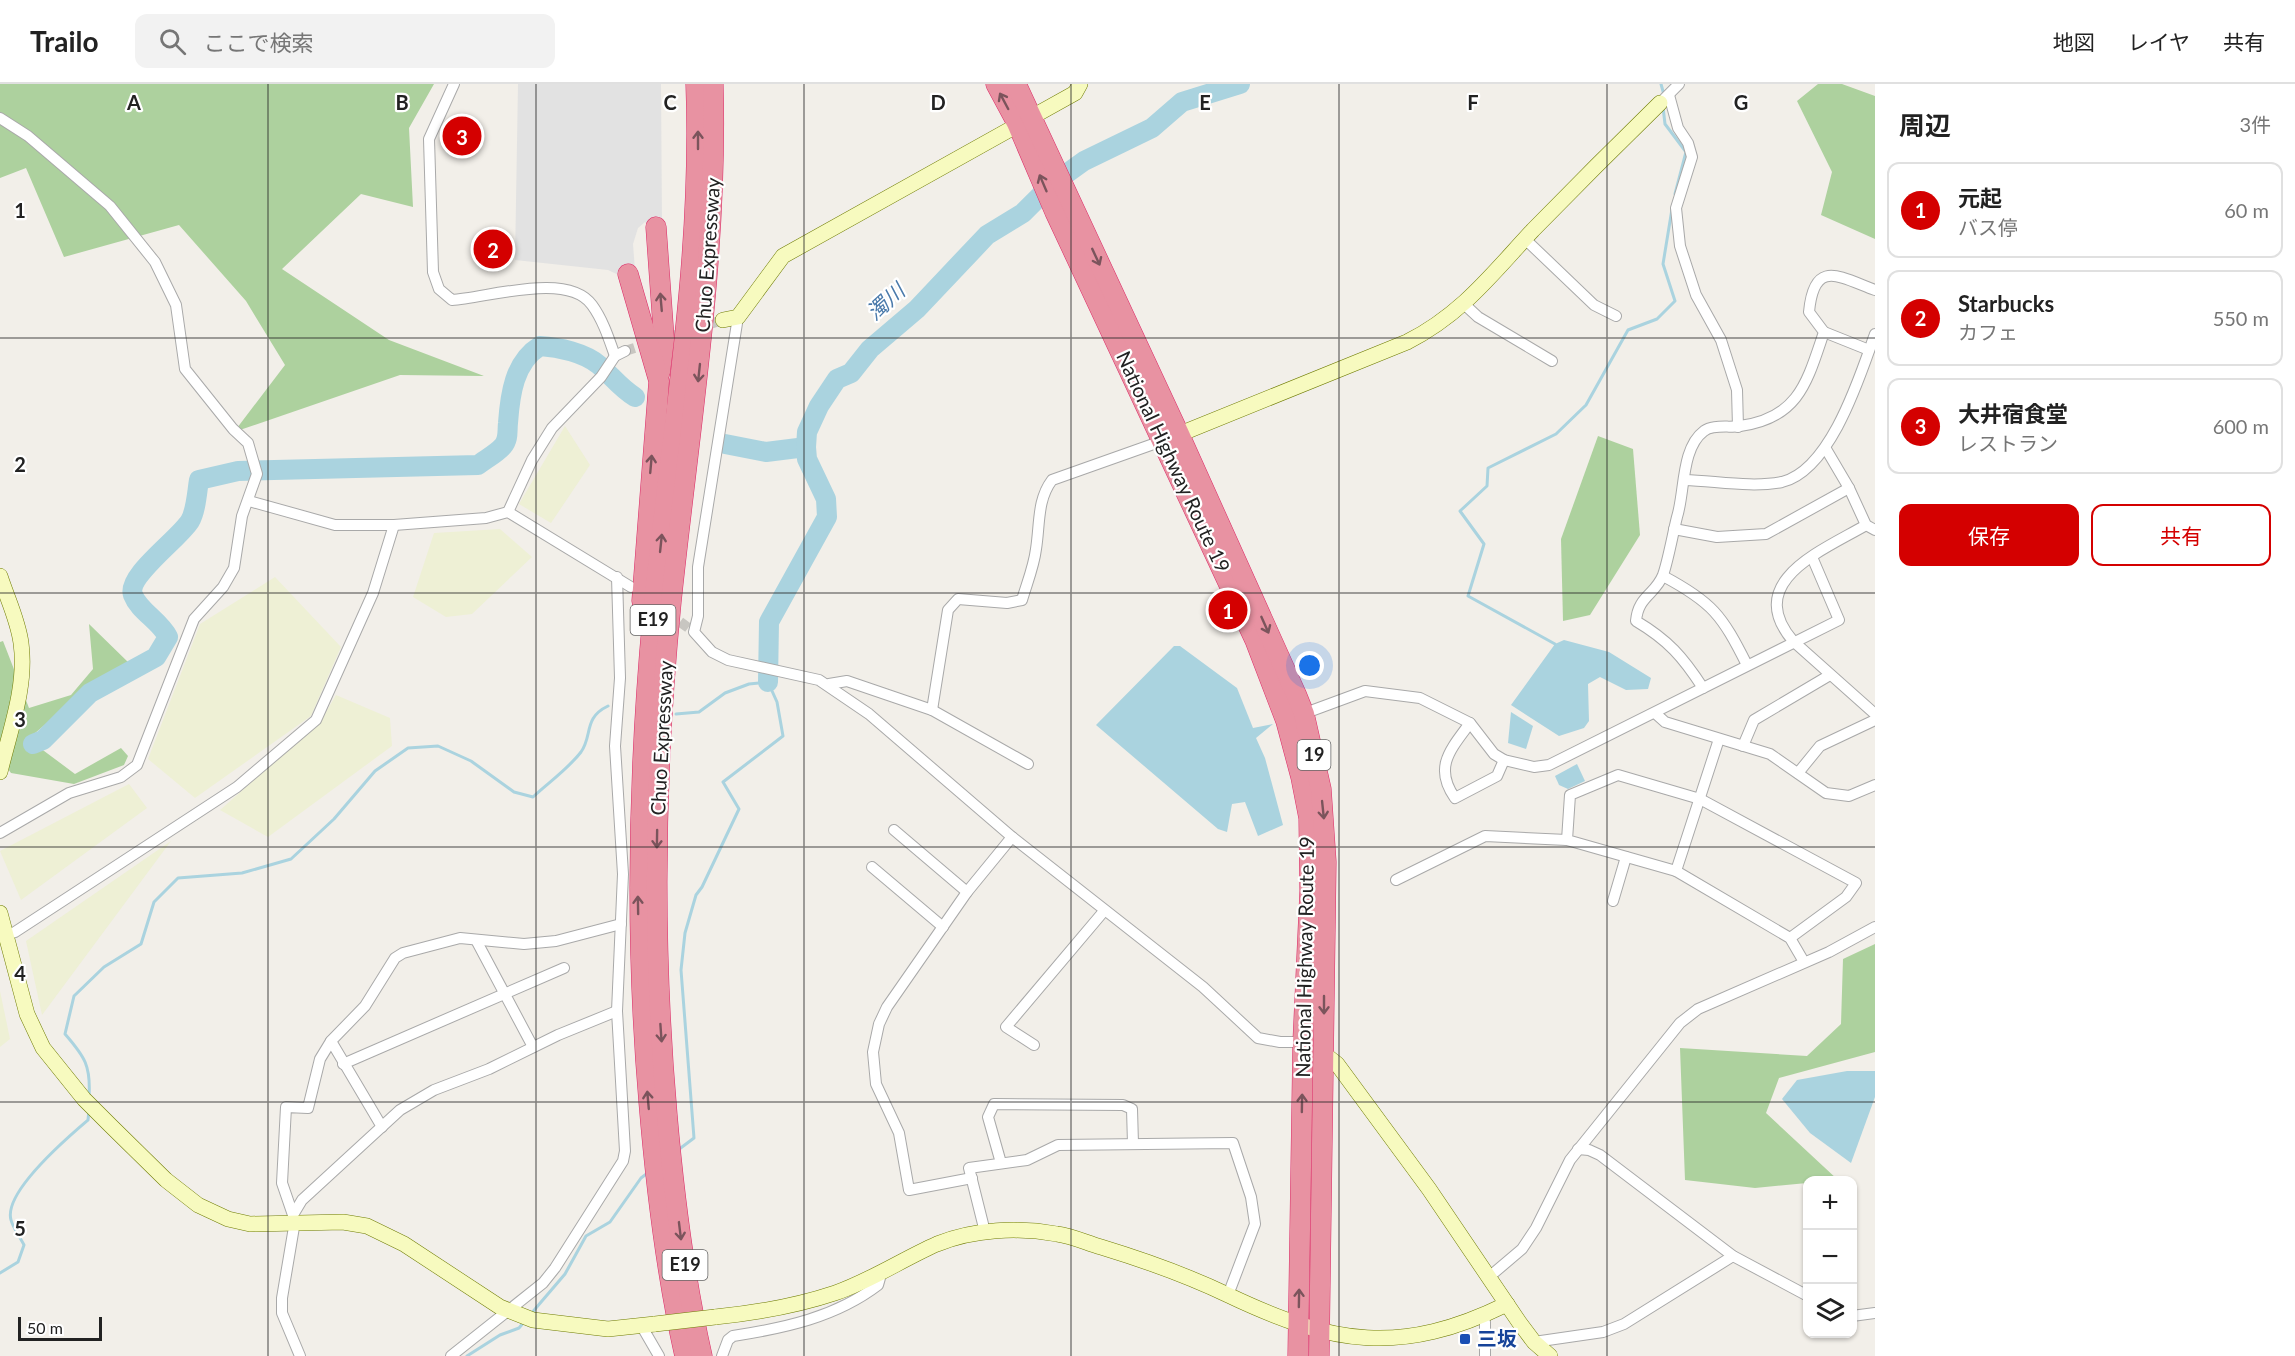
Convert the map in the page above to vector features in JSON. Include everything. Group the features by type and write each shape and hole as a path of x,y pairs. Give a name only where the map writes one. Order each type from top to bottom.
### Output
{"highway":[{"name":"Chuo Expressway","path":"685,1356 665,1249 653,1158 641,985 638,899 641,795 653,617 691,290 697,201 696,84"},
{"name":"Chuo Expressway","path":"702,1356 682,1248 670,1144 657,983 655,897 658,794 671,604 707,292 713,212 713,84"},
{"name":"National Highway Route 19","path":"996,84 1024,120 1039,151 1063,208 1171,438 1245,619 1295,717 1321,789 1325,840 1319,1348"},
{"name":"National Highway Route 19","path":"1016,84 1024,120"},
{"path":"641,795 636,729 641,624 664,339 656,227"},
{"path":"628,274 659,381"},
{"name":"National Highway Route 19","path":"1295,717 1309,818 1310,891 1303,1042 1298,1356"}],"street":[{"path":"454,84 429,139 433,272 439,289 452,300 505,291 567,290 591,303 620,354 552,428 532,460 508,512"},
{"path":"1028,764 932,710 847,681 829,684 728,660 712,652 694,632 698,616 698,567 738,317 783,256 1074,93 1080,84"},
{"path":"932,710 948,610 958,599 1007,603 1022,600 1036,550 1038,515 1045,490 1052,480 1171,438 1407,342 1435,327 1464,304 1525,239 1679,84"},
{"path":"1665,98 1678,128 1688,143 1692,157 1676,208 1680,246 1696,295 1725,350 1737,390 1738,427"},
{"path":"0,118 28,136 110,206 155,262 176,305 185,369 233,429 248,442 257,474 239,528 234,568 223,586 194,619 137,765 121,777 69,793 0,833"},
{"path":"1525,239 1594,305 1616,316"},
{"path":"1869,350 1824,332 1809,312 1811,290 1820,279 1836,275 1875,290"},
{"path":"1464,304 1478,318 1552,361"},
{"path":"723,320 738,317"},
{"path":"1703,688 1683,657 1659,634 1636,621 1637,607 1663,576 1690,454 1697,438 1706,429 1765,422 1794,403 1806,382 1824,332"},
{"path":"1685,480 1755,483 1784,481 1812,464 1826,449 1836,431 1875,333"},
{"path":"1826,449 1871,528 1803,560 1791,571 1777,599 1776,610 1782,628 1793,641 1875,714"},
{"path":"1674,529 1717,537 1766,534 1849,488"},
{"path":"249,501 335,525 394,525 486,518 508,512 630,587"},
{"path":"6,935 15,932 180,827 237,787 316,720 373,593 394,525"},
{"path":"1295,717 1365,691 1420,698 1470,723 1494,754 1504,760 1534,767 1549,765 1839,620 1812,557"},
{"path":"0,576 17,626 22,666 18,700 0,772"},
{"path":"1663,576 1698,594 1726,624 1747,665"},
{"path":"451,1356 513,1313 543,1283 555,1268 623,1161 626,1150 617,1011 621,924 621,834 615,746 618,702 617,577"},
{"path":"1743,746 1754,720 1830,675"},
{"path":"829,684 868,714 1012,837 1203,987 1258,1038 1280,1042 1303,1042"},
{"path":"1655,713 1665,722 1770,754 1826,793 1841,797 1875,785"},
{"path":"1798,773 1820,746 1875,720"},
{"path":"1470,723 1445,761 1446,785 1455,798 1497,776 1504,760"},
{"path":"1676,871 1719,739"},
{"path":"1567,840 1570,795 1618,775 1700,799 1856,883 1846,897 1790,938"},
{"path":"894,830 967,892"},
{"path":"972,1178 909,1190 898,1133 876,1084 873,1052 879,1024 887,1007 967,892 1012,837"},
{"path":"1396,880 1485,837 1567,840 1676,871 1790,938 1804,962"},
{"path":"1613,901 1626,857"},
{"path":"872,867 943,927"},
{"path":"1034,1046 1006,1027 1104,911"},
{"path":"0,913 33,1032 50,1058 96,1112 166,1180 198,1205 239,1222 294,1218 350,1223 383,1233 513,1313 533,1320 608,1329 757,1313 836,1293 940,1243 1008,1229 1059,1234 1160,1264 1228,1295 1298,1331 1319,1348 1377,1353"},
{"path":"294,1218 282,1183 286,1107 308,1108 320,1059 331,1041 365,1006 389,964 403,953 460,938 524,944 556,941 621,924"},
{"path":"1489,1277 1507,1264 1531,1235 1570,1160 1680,1023 1698,1009 1804,962 1875,927"},
{"path":"476,940 533,1047"},
{"path":"343,1064 564,968"},
{"path":"300,1356 282,1313 282,1298 294,1218 302,1200 400,1110 434,1089 489,1069 533,1047 617,1011"},
{"path":"331,1041 382,1127"},
{"path":"1323,1053 1338,1064 1429,1189 1534,1342 1551,1356"},
{"path":"1001,1163 988,1117 994,1104 1123,1105 1132,1109 1133,1144"},
{"path":"985,1232 969,1168 1027,1160 1058,1145 1233,1143 1251,1197 1255,1224 1228,1295"},
{"path":"1578,1149 1589,1150 1600,1155 1733,1256 1803,1293"},
{"path":"1534,1342 1603,1332 1624,1324 1733,1256"},
{"path":"722,1356 728,1340 733,1336 776,1329 837,1311 878,1285 882,1271"},
{"path":"1394,1353 1435,1344 1485,1322 1507,1304"},
{"path":"1857,1315 1875,1313"},
{"path":"1485,1322 1485,1356"},
{"path":"648,1325 659,1356"}],"green space":[{"path":"0,84 434,84 409,128 413,207 361,194 282,269 389,340 484,376 400,375 234,432 285,365 246,301 179,225 64,257 26,168 0,178"},
{"path":"1818,84 1842,84 1875,96 1875,239 1821,215 1832,172 1797,101"},
{"path":"565,426 590,465 551,523 519,504"},
{"path":"1598,436 1633,449 1640,535 1590,615 1563,621 1561,539"},
{"path":"500,529 532,557 472,614 446,617 413,597 434,533"},
{"path":"275,577 341,647 311,716 195,798 148,759 200,624"},
{"path":"89,624 130,664 86,690 28,739 75,774 121,748 128,756 124,765 74,784 11,773 0,757 0,642 3,641 29,708 71,695 93,669"},
{"path":"336,695 390,718 392,746 268,837 220,810 320,722"},
{"path":"129,784 147,808 21,900 0,851"},
{"path":"171,841 42,1015 26,941"},
{"path":"1875,944 1875,1052 1779,1078 1766,1113 1834,1176 1803,1176 1803,1183 1755,1188 1685,1180 1680,1048 1807,1056 1841,1024 1843,959"},
{"path":"0,991 10,1039 0,1047"}],"shaded area":[{"path":"518,84 661,84 662,226 652,228 645,222 638,228 633,244 635,270 623,277 608,270 515,260"}],"water":[{"path":"1564,640 1609,652 1651,678 1648,689 1626,690 1600,677 1588,684 1589,721 1584,728 1559,736 1511,705 1555,644"},
{"path":"1174,646 1180,646 1237,688 1253,728 1273,724 1256,738 1265,758 1283,825 1258,836 1245,802 1232,804 1227,832 1218,829 1096,725"},
{"path":"1511,712 1533,726 1526,749 1508,743"},
{"path":"1577,764 1585,781 1568,789 1559,785 1555,776"},
{"path":"1847,1071 1875,1071 1875,1097 1851,1163 1810,1133 1782,1099 1797,1080"}],"waterway":[{"name":"濁川","path":"768,682 769,622 827,517 826,499 807,459 807,432 819,406 837,379 851,373 870,349 917,309 987,235 1023,213 1052,184 1084,161 1152,128 1182,102 1240,84"},
{"path":"1661,84 1664,95"},
{"path":"1663,107 1665,124 1686,152 1675,194"},
{"path":"1555,644 1468,596 1484,544 1460,511 1487,486 1488,468 1556,434 1586,405 1628,330 1657,319 1675,301 1663,264 1672,209"},
{"path":"33,744 43,740 90,693 156,657 168,637 136,601 133,587 145,568 190,521 195,507 199,480 238,471 478,465 505,443 515,380 524,361 540,346 563,349 587,357 635,397"},
{"path":"725,444 766,452 806,447"},
{"path":"676,714 699,712 725,693 749,684 768,682 777,702 783,736 723,782 739,809 696,895 685,933 681,970 694,1138 678,1150"},
{"path":"89,1097 89,1077 85,1062 65,1034 74,996 104,967 141,944 154,902 178,878 242,873 291,859 334,819 375,771 408,748 438,746 471,761 514,792 533,797 581,752 592,721 600,711 608,706"},
{"path":"0,1273 18,1262 24,1245 11,1220 11,1208 17,1195 39,1166 88,1120 89,1110"},
{"path":"530,1315 565,1274 586,1236 610,1222 641,1178 649,1172"},
{"path":"467,1356 500,1335 519,1328 524,1322"}],"tunnel":[{"path":"625,351 723,320"},
{"path":"668,613 694,632"}],"place":[{"name":"大井宿食堂","path":"462,136"},
{"name":"Starbucks","path":"493,249"},
{"name":"元起","path":"1228,610"},
{"name":"三坂","path":"1465,1339"}]}
